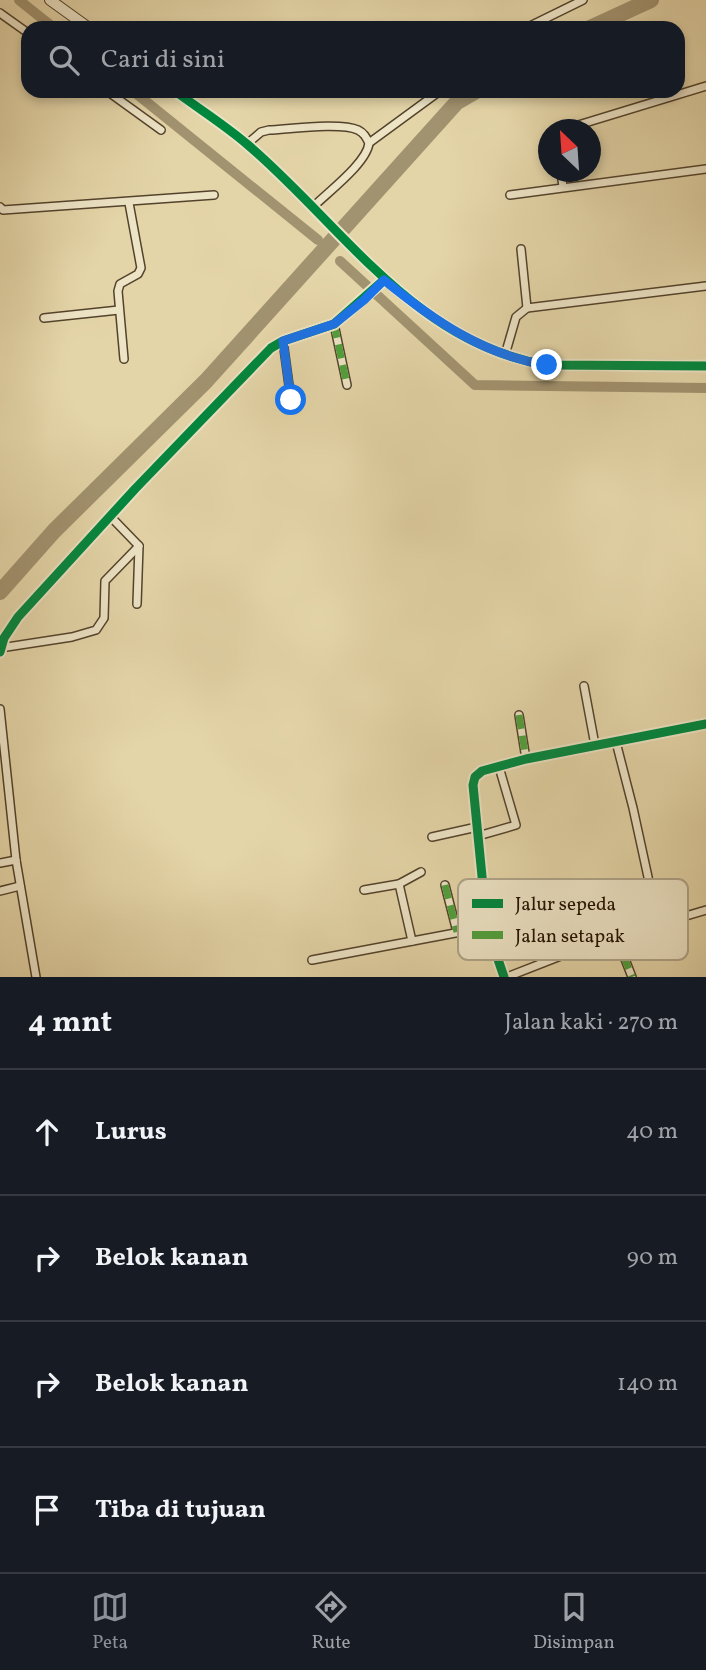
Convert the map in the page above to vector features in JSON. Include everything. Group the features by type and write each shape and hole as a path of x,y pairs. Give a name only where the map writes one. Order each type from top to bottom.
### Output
{"street":[{"path":"50,0 79,21"},
{"path":"540,21 583,0"},
{"path":"0,13 21,28"},
{"path":"685,92 706,86"},
{"path":"117,98 161,130"},
{"path":"185,98 250,142 349,244 381,283 446,327 505,355 547,365 706,366"},
{"path":"313,207 353,169 367,151 369,143 430,98"},
{"path":"598,119 667,98"},
{"path":"250,142 261,132 270,130 340,127 362,132 369,143"},
{"path":"510,195 706,169"},
{"path":"562,182 563,187"},
{"path":"0,207 3,210 129,203 214,195"},
{"path":"124,359 118,291 120,284 138,274 141,268 129,203"},
{"path":"521,249 527,308"},
{"path":"0,650 18,617 110,516 271,348 283,341 334,324 381,283"},
{"path":"505,355 516,317 527,308 706,286"},
{"path":"44,318 119,310"},
{"path":"334,324 347,384"},
{"path":"283,341 291,400"},
{"path":"110,516 139,546 137,604"},
{"path":"0,650 88,634 96,630 104,618 105,581 139,546"},
{"path":"584,686 595,745"},
{"path":"0,709 16,860 36,977"},
{"path":"519,715 526,759"},
{"path":"482,879 473,782 482,771 526,759 706,724"},
{"path":"616,742 648,879"},
{"path":"478,836 516,825 499,766"},
{"path":"432,837 477,827"},
{"path":"0,863 16,860"},
{"path":"364,890 399,884 421,872"},
{"path":"399,884 412,941"},
{"path":"0,891 20,886"},
{"path":"312,960 457,932 445,886"},
{"path":"688,915 706,910"},
{"path":"499,960 505,977 551,960"},
{"path":"625,960 632,977"}],"waterway":[{"path":"19,0 45,21"},
{"path":"605,21 651,0"},
{"path":"142,98 318,240"},
{"path":"0,592 54,531 206,381 457,102 464,98"},
{"path":"340,261 475,385 706,388"}],"marked path":[{"path":"334,324 347,385"},
{"path":"283,341 291,400"},
{"path":"519,715 526,759"},
{"path":"445,885 457,932"},
{"path":"625,960 632,977"}],"cycle path":[{"path":"185,98 248,145 383,277 419,307 458,333 500,353 547,365 706,366"},
{"path":"0,652 4,638 18,617 135,489 271,348 283,341 334,324 384,280"},
{"path":"482,879 473,785 475,777 482,771 526,759 706,724"},
{"path":"498,960 504,977"}],"route":[{"path":"291,400 283,341 334,324 384,280 446,327 522,361 547,365"}]}
